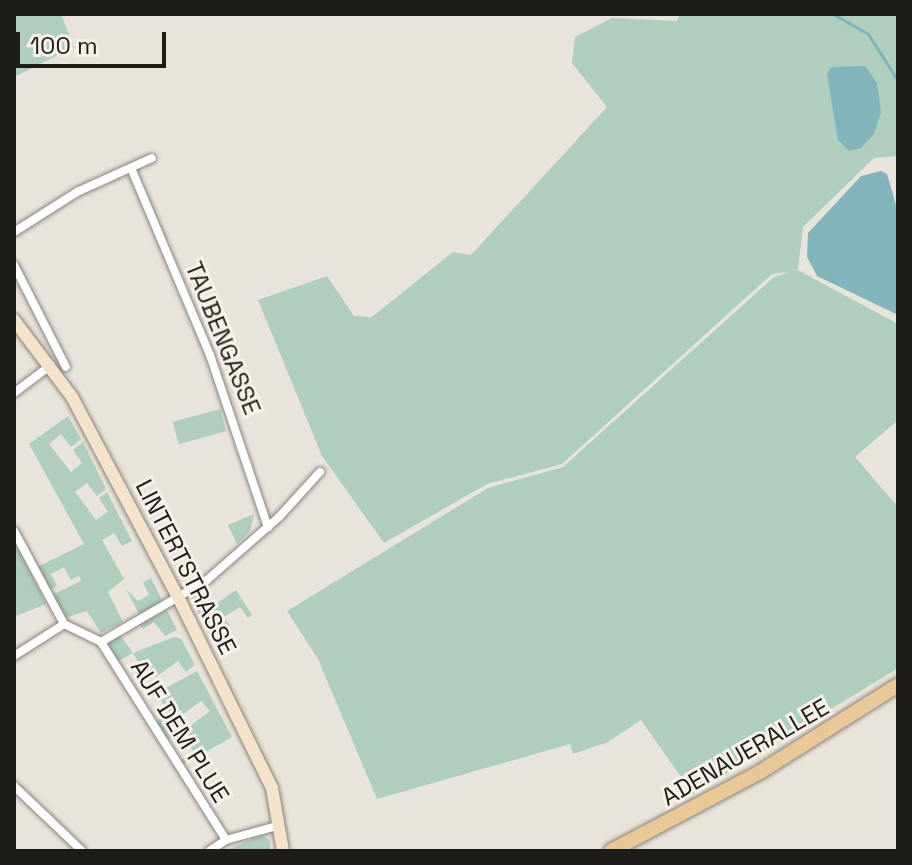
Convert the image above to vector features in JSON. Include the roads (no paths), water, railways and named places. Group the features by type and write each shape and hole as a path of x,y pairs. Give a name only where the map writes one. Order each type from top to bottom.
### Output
{"main road":[{"name":"LINTERTSTRASSE","path":"14,320 51,365 96,439 179,599 272,788 283,851"},
{"name":"ADENAUERALLEE","path":"611,851 760,772 898,685"}],"street":[{"path":"14,232 77,192 152,158"},
{"name":"TAUBENGASSE","path":"131,168 210,355 268,527"},
{"path":"14,265 66,367"},
{"path":"14,393 51,365"},
{"path":"14,531 64,624 101,642 179,599 268,527 320,472"},
{"path":"14,656 64,624"},
{"name":"AUF DEM PLUE","path":"101,642 226,840"},
{"path":"14,786 82,851"},
{"path":"209,851 226,840 280,825"}],"water":[{"path":"865,66 877,83 881,112 874,134 861,148 849,151 838,140 827,74 831,67"},
{"path":"881,171 887,174 898,212 898,315 817,276 807,257 808,233 861,176"}],"waterway":[{"path":"833,14 868,34 898,81"}]}
